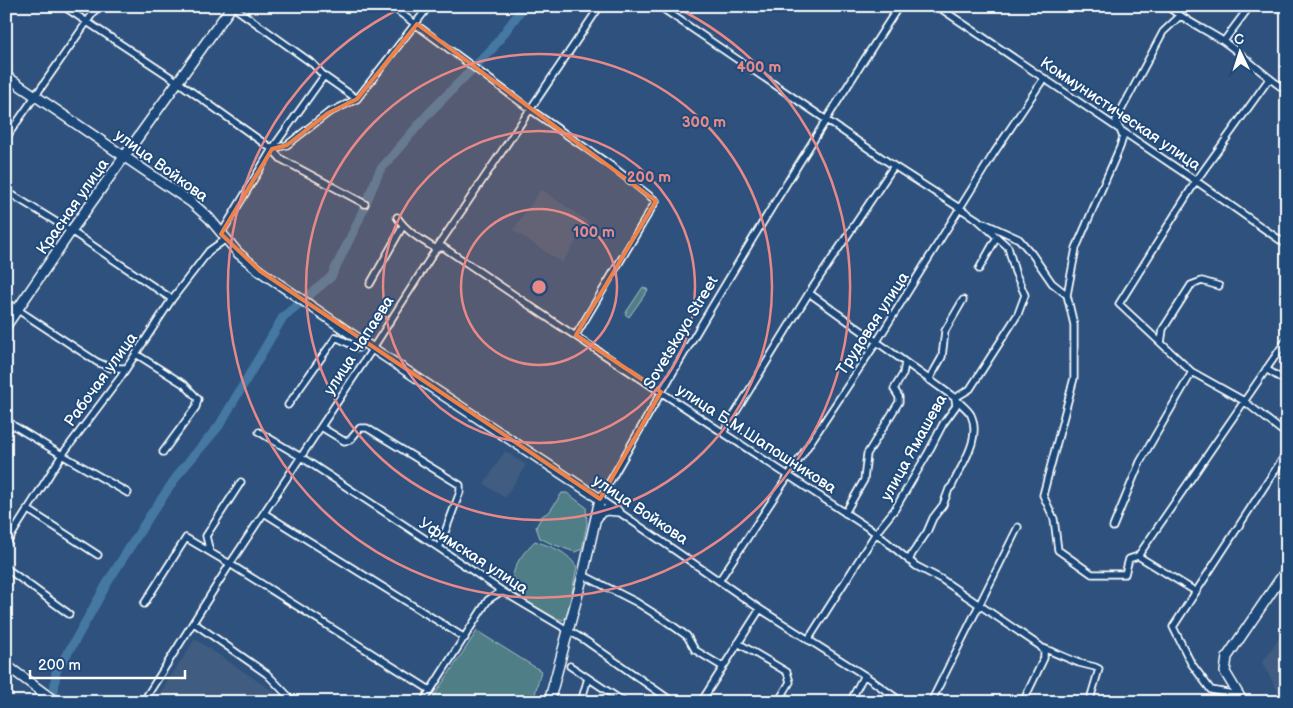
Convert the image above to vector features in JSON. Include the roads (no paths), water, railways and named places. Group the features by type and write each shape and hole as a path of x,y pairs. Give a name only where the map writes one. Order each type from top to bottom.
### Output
{"main road":[{"name":"Красная улица","path":"6,326 71,231 232,6"},
{"name":"улица Войкова","path":"6,76 191,202 209,218 238,254 292,293 600,499"},
{"path":"582,488 595,506 595,522"},
{"name":"Sovetskaya Street","path":"550,702 583,575 600,499"},
{"path":"595,522 601,512 606,510 617,511"},
{"path":"1241,698 1225,672 1227,657 1287,569"},
{"path":"6,665 56,702"}],"street":[{"path":"63,6 178,82 272,149 281,159 365,204"},
{"path":"6,138 98,6"},
{"path":"232,6 313,64 324,76 357,99"},
{"path":"391,6 531,110 613,167 656,201 576,335"},
{"path":"272,149 287,145 328,113 357,99 430,6"},
{"name":"улица Чапаева","path":"143,702 230,564 436,249 600,6"},
{"name":"улица Ямашева","path":"659,6 894,166 978,220 1008,248 1015,272 1025,295 1018,314 970,388 955,398"},
{"name":"Sovetskaya Street","path":"600,499 661,392 825,119 899,6"},
{"name":"Коммунистическая улица","path":"937,6 1119,128 1287,245"},
{"path":"1166,6 1224,41 1269,79 1287,91"},
{"path":"1224,41 1250,6"},
{"path":"1180,16 1164,32 1116,120 1123,137 1120,147 1076,248 1067,295 1074,325 1074,378 1044,494 1045,501 1054,519 1058,550 1092,574 1125,574 1129,559 1138,556 1287,339"},
{"name":"Рабочая улица","path":"6,544 62,456 120,378 172,299 223,236 272,149 324,76"},
{"name":"Трудовая улица","path":"719,581 876,343 1044,78"},
{"path":"1269,79 1196,181 1119,304 1192,372 1244,401 1287,435"},
{"path":"723,433 809,293 894,166"},
{"path":"6,191 71,231 172,299"},
{"name":"улица Б.М.Шапошникова","path":"397,217 403,226 436,249 443,247 876,533 910,562 942,579 1042,648 1079,663 1098,668 1099,671 1091,696"},
{"path":"978,220 1019,239 1052,283 1067,295"},
{"path":"370,284 403,226"},
{"path":"978,269 997,237"},
{"path":"1161,343 1163,329 1191,285 1202,281 1219,286"},
{"name":"улица Ямашева","path":"809,293 955,398 971,414 974,439 943,505 933,518 927,532 912,554 910,562"},
{"path":"930,380 942,357 945,331 964,300"},
{"path":"6,302 97,362 111,368 126,368"},
{"name":"улица Войкова","path":"288,405 336,337 358,348 363,342"},
{"path":"136,354 185,385 198,399 196,407 163,452"},
{"name":"улица Б.М.Шапошникова","path":"845,513 864,480 866,454 899,402 899,397 894,389 903,374 905,363"},
{"path":"1266,369 1287,382"},
{"path":"1113,527 1140,462 1192,372"},
{"name":"улица Ямашева","path":"808,640 876,533 895,509 928,453 942,424 956,406 955,398"},
{"path":"6,432 9,423 62,456 128,493"},
{"path":"320,427 344,441 350,440 360,428 367,428 460,485 460,492 439,548"},
{"name":"Уфимская улица","path":"259,432 301,457 502,591 568,629 673,702"},
{"path":"1241,698 1211,690 1190,663 1173,627 1287,452"},
{"path":"210,552 206,536 241,482"},
{"name":"улица Войкова","path":"600,499 760,609 864,675 902,702"},
{"path":"27,509 98,555"},
{"path":"264,513 465,638"},
{"path":"931,702 1018,527"},
{"path":"144,604 186,538 430,690"},
{"path":"1138,556 1195,591"},
{"path":"6,568 69,614"},
{"path":"583,575 636,602 666,621 687,636 696,650 723,668"},
{"path":"423,702 488,600 502,591"},
{"path":"701,702 760,609"},
{"path":"194,623 267,674 294,702"},
{"path":"738,643 787,672 790,682 778,702"},
{"path":"1022,702 1044,658 1042,648"},
{"path":"570,666 623,702"},
{"path":"850,702 864,675"},
{"path":"582,702 588,678"}],"waterway":[{"path":"53,702 56,671 109,580 180,472 219,426 283,317 331,277 357,224 380,170 428,114 493,48 524,6"}]}
